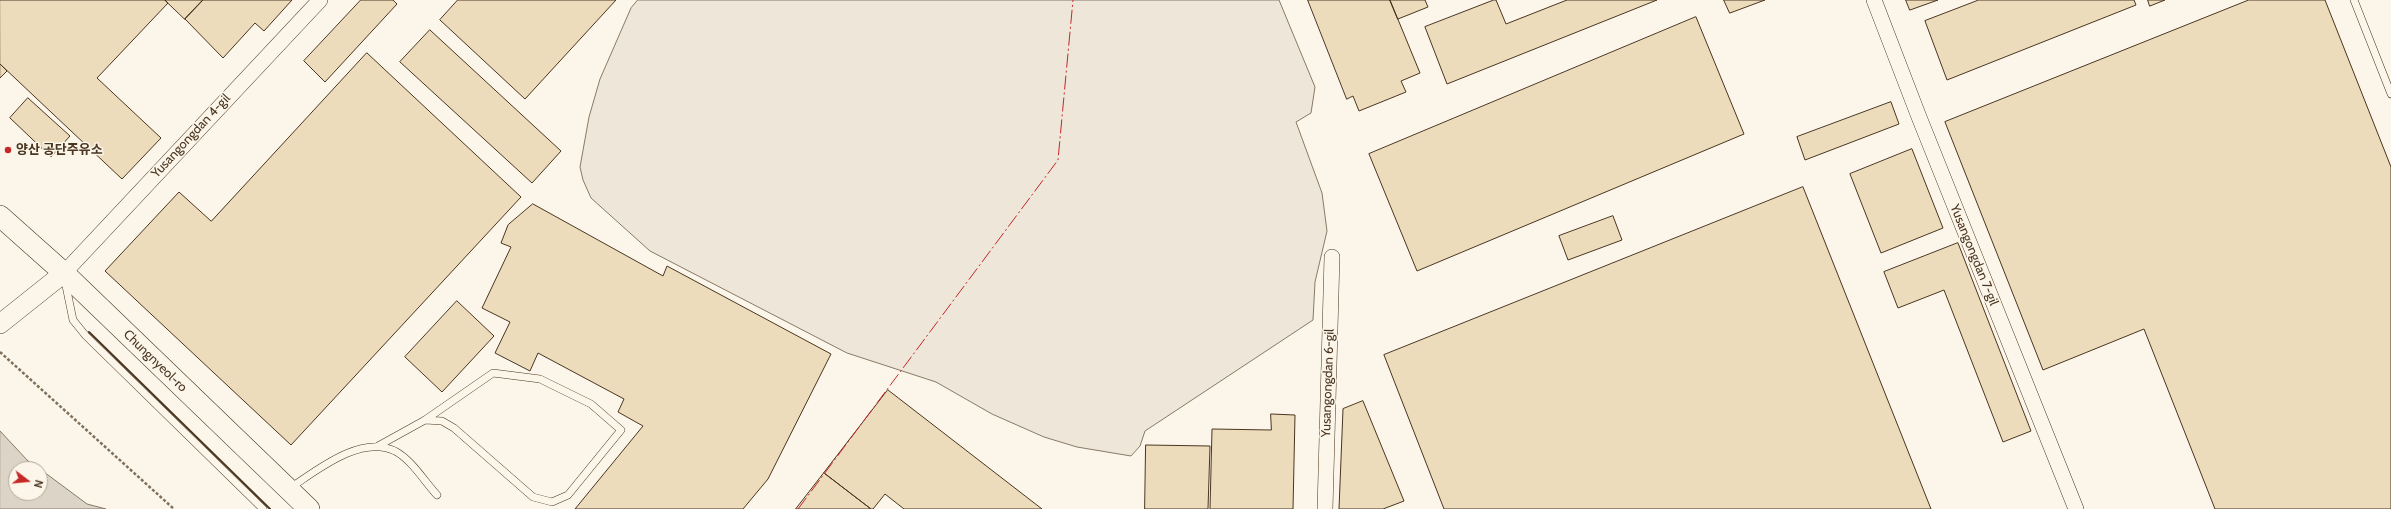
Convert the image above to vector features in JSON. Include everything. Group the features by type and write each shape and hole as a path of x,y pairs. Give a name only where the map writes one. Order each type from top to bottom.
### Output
{"main road":[{"name":"Chungnyeol-ro","path":"0,216 64,273 309,509"}],"street":[{"name":"Yusangongdan 4-gil","path":"64,273 320,0"},
{"name":"Yusangongdan 7-gil","path":"1874,0 1919,117 2076,509"},
{"name":"Yusangongdan 6-gil","path":"1325,509 1332,257"},
{"path":"0,324 64,273"}],"lane":[{"path":"2354,0 2391,94"},
{"path":"64,273 73,320 86,336 263,509"},
{"path":"288,489 343,453 378,446 425,420 493,373 540,379 591,404 621,430 568,494 552,502 534,496 454,428 442,421 425,420"},
{"path":"378,446 394,451 407,460 437,495"}],"path":[{"path":"0,352 174,509"}],"shaded area":[{"path":"638,0 1279,0 1315,87 1311,113 1296,122 1322,193 1327,231 1315,282 1313,320 1145,431 1140,446 1131,456 1077,447 1044,437 992,414 936,382 847,353 650,251 591,198 583,180 580,167 589,117 600,79 631,8"},
{"path":"0,431 28,461 8,461 8,501 48,501 48,475 87,504 106,509 0,509"}],"building":[{"path":"0,0 165,0 168,3 97,78 161,138 122,179 0,64"},
{"path":"165,0 203,0 185,19"},
{"path":"203,0 292,0 264,31 255,23 223,58 185,19"},
{"path":"361,0 393,0 397,4 325,82 304,61"},
{"path":"458,0 616,0 525,99 440,20"},
{"path":"1308,0 1390,0 1420,73 1401,81 1406,92 1359,111 1353,96 1347,99"},
{"path":"1390,0 1425,0 1428,7 1398,19"},
{"path":"1496,0 1506,24 1567,0 1657,0 1447,84 1425,27"},
{"path":"1724,0 1765,0 1730,13"},
{"path":"1906,0 1938,0 1910,10"},
{"path":"1979,0 2134,0 2136,5 1947,80 1925,21"},
{"path":"2148,0 2165,0 2150,6"},
{"path":"2249,0 2325,0 2391,167 2391,509 2215,509 2144,329 2043,370 1945,122"},
{"path":"1696,17 1744,134 1417,271 1369,154"},
{"path":"430,30 561,151 532,183 400,62"},
{"path":"367,53 521,197 291,445 105,271 179,192 211,221"},
{"path":"0,64 7,71 0,78"},
{"path":"28,98 70,136 51,157 10,118"},
{"path":"1891,102 1899,124 1805,160 1797,137"},
{"path":"1912,149 1943,228 1881,253 1850,174"},
{"path":"1803,187 1931,509 1444,509 1384,355"},
{"path":"533,204 663,276 667,266 831,354 768,479 743,509 575,509 643,426 618,412 624,399 538,353 530,371 495,353 510,322 482,308 511,247 501,243 508,225"},
{"path":"1613,216 1622,240 1568,260 1559,236"},
{"path":"1958,243 2031,431 2003,442 1944,290 1898,308 1884,272"},
{"path":"457,301 494,336 442,392 405,357"},
{"path":"888,390 1042,509 904,509 885,494 873,509 871,509 824,473"},
{"path":"1363,401 1404,501 1383,509 1339,509 1343,409"},
{"path":"1271,414 1295,415 1293,509 1210,509 1212,429 1271,430"},
{"path":"1146,445 1210,446 1208,509 1145,509"},
{"path":"824,473 871,509 796,509"}],"wall":[{"path":"89,332 270,509"}],"power":[{"path":"798,509 1058,160 1073,0"}],"place":[{"name":"양산 공단주유소","path":"8,150"}]}
